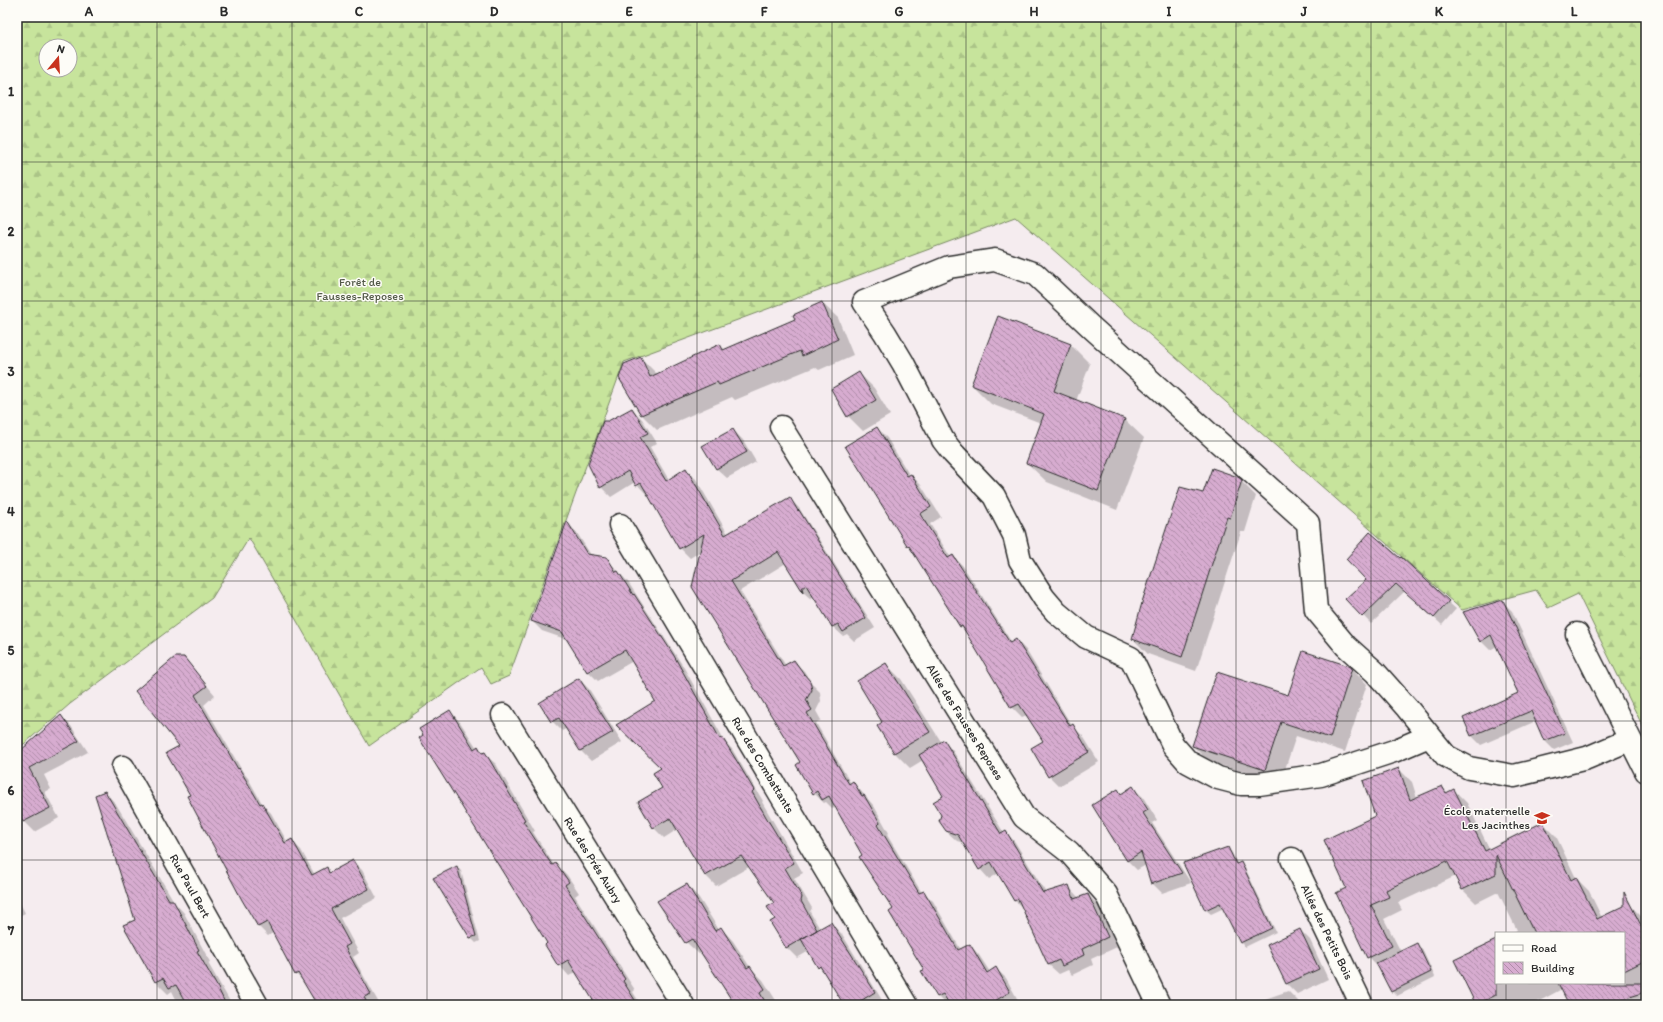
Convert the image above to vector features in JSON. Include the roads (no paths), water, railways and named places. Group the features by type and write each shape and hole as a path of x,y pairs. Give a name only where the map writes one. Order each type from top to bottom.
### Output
{"street":[{"path":"1429,736 1394,751 1320,775 1259,784 1241,784 1218,778 1188,762 1173,745 1131,658 1086,637 1056,612 1044,598 1020,560 1014,535 994,496 953,453 943,440 903,363 864,302 949,266 995,260 1035,274 1308,523 1316,610 1346,646 1375,672 1408,708 1446,756 1469,768 1514,776 1587,758 1630,740"},
{"name":"Allée des Fausses Reposes","path":"780,427 1024,817 1069,852 1106,894 1159,1005"},
{"name":"Rue des Combattants","path":"620,525 906,1005"},
{"path":"1577,634 1646,771"},
{"name":"Rue des Prés Aubry","path":"503,715 683,1005"},
{"name":"Rue Paul Bert","path":"123,767 257,1005"},
{"name":"Allée des Petits Bois","path":"1292,859 1362,1005"}],"place":[{"name":"École maternelle Les Jacinthes","path":"1542,818"}],"park label":[{"name":"Forêt de Fausses-Reposes","path":"360,289"}]}
